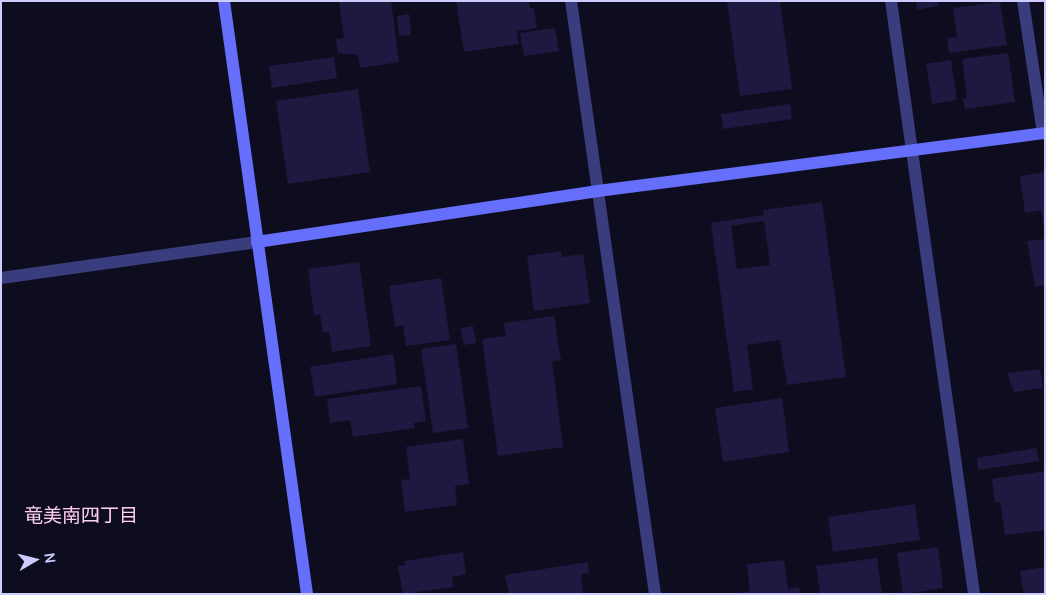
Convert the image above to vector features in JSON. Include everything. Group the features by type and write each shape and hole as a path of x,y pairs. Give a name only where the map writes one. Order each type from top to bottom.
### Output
{"street":[{"path":"224,1 256,242 307,594"},
{"path":"571,1 655,594"},
{"path":"891,1 974,594"},
{"path":"1,278 598,191 1044,133 1023,1"}],"building":[{"path":"339,1 391,1 399,62 360,68 358,55 338,53 336,39 344,38"},
{"path":"456,1 529,1 530,8 534,8 537,28 517,31 519,44 464,52"},
{"path":"727,1 780,1 792,89 740,96"},
{"path":"916,1 938,1 938,6 917,10"},
{"path":"1000,2 1007,45 949,53 947,38 957,37 953,8"},
{"path":"409,14 411,35 399,36 397,16"},
{"path":"555,28 559,51 524,56 520,33"},
{"path":"1008,53 1015,102 965,109 963,99 967,98 962,59"},
{"path":"334,57 337,78 272,88 269,66"},
{"path":"951,60 957,100 932,104 926,64"},
{"path":"358,89 370,172 288,184 276,101"},
{"path":"790,104 792,119 723,129 721,114"},
{"path":"1045,172 1044,229 1041,210 1025,213 1020,176"},
{"path":"822,202 846,377 787,385 780,340 747,345 753,389 734,392 711,223 764,215 763,210","holes":["764,221 770,265 737,269 731,226"]},
{"path":"1045,239 1045,285 1035,287 1027,241"},
{"path":"561,251 562,257 583,254 590,303 534,311 527,256"},
{"path":"359,262 371,346 332,352 329,332 323,333 320,314 314,315 308,269"},
{"path":"441,278 450,340 406,346 403,325 395,327 389,286"},
{"path":"554,316 561,360 552,361 563,447 498,456 482,339 506,336 504,323"},
{"path":"473,326 476,343 464,345 461,328"},
{"path":"456,344 468,428 433,433 421,349"},
{"path":"393,354 397,384 315,397 310,367"},
{"path":"1040,369 1043,388 1014,392 1007,373"},
{"path":"421,386 426,421 414,423 415,428 353,437 350,420 330,423 327,399"},
{"path":"782,398 789,452 723,462 715,408"},
{"path":"463,439 469,484 455,486 457,505 405,512 401,480 410,479 406,447"},
{"path":"1036,448 1039,461 978,470 977,458"},
{"path":"1045,471 1045,530 1005,535 1000,502 995,502 992,479"},
{"path":"915,504 920,540 833,552 828,517"},
{"path":"938,547 943,588 903,594 897,553"},
{"path":"463,552 466,574 452,577 453,587 403,594 398,566 405,565 404,561"},
{"path":"877,558 882,594 820,594 816,566"},
{"path":"784,560 788,589 799,587 800,594 736,594 750,591 747,564"},
{"path":"588,562 589,573 581,574 583,592 580,594 509,594 505,575"},
{"path":"1045,567 1045,594 1024,594 1020,571"}],"district":[{"name":"竜美南四丁目","path":"81,516"}]}
